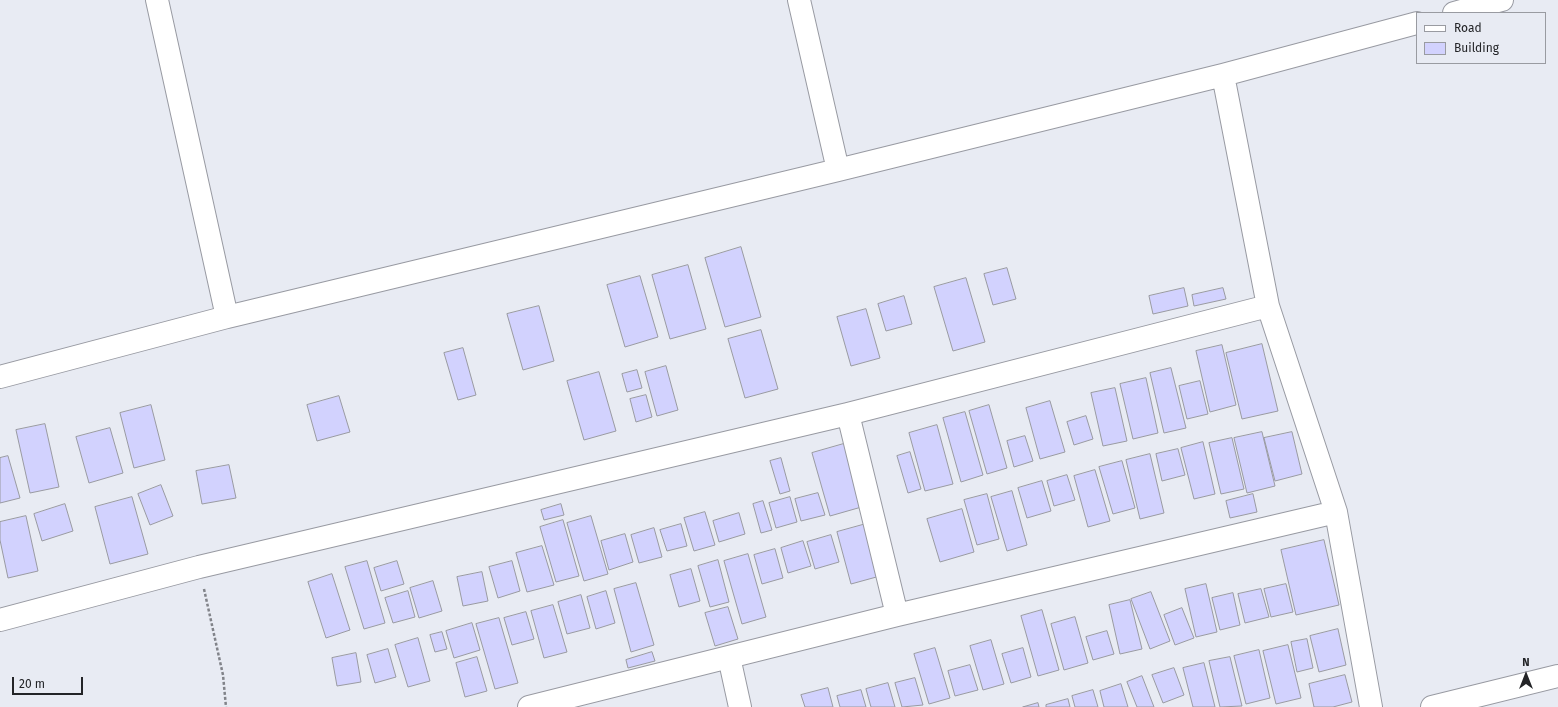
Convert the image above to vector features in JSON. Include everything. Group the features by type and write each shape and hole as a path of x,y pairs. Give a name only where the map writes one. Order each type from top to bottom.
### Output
{"street":[{"path":"158,0 227,317"},
{"path":"798,0 838,170"},
{"path":"1457,12 1489,2"},
{"path":"0,377 227,317 838,170 1223,75 1416,23"},
{"path":"1223,75 1268,306 1336,512 1371,707"},
{"path":"0,620 199,567 848,414 1268,306"},
{"path":"848,414 897,615"},
{"path":"529,707 897,615 1336,512"},
{"path":"729,657 740,707"},
{"path":"1432,707 1558,676"}],"path":[{"path":"199,567 222,675 226,707"}],"building":[{"path":"741,247 761,317 725,327 705,258"},
{"path":"688,265 706,329 670,339 652,275"},
{"path":"1007,268 1016,299 993,305 984,274"},
{"path":"640,276 658,337 625,347 607,285"},
{"path":"966,278 985,342 953,351 934,287"},
{"path":"1184,288 1188,306 1153,314 1149,296"},
{"path":"1223,288 1226,299 1194,306 1192,295"},
{"path":"904,296 912,324 886,331 878,304"},
{"path":"539,306 554,361 523,370 507,314"},
{"path":"866,309 880,358 851,366 837,317"},
{"path":"761,330 778,389 745,398 728,339"},
{"path":"1262,344 1278,411 1242,419 1226,353"},
{"path":"1222,345 1236,405 1210,412 1196,351"},
{"path":"463,348 476,395 458,400 444,353"},
{"path":"666,366 678,410 657,416 645,372"},
{"path":"1171,368 1186,428 1164,433 1150,373"},
{"path":"637,370 642,388 627,392 622,374"},
{"path":"599,372 616,431 584,440 567,381"},
{"path":"1146,378 1158,433 1133,439 1120,384"},
{"path":"1200,381 1208,414 1187,419 1179,386"},
{"path":"1115,388 1127,441 1103,446 1091,393"},
{"path":"646,395 652,417 636,422 630,399"},
{"path":"339,396 350,432 317,441 307,405"},
{"path":"1050,401 1065,452 1040,459 1026,408"},
{"path":"151,405 165,460 134,468 120,413"},
{"path":"989,405 1007,468 987,474 969,411"},
{"path":"965,412 983,475 961,482 943,418"},
{"path":"1086,416 1093,439 1074,445 1067,422"},
{"path":"45,424 59,487 30,493 16,430"},
{"path":"937,425 953,484 925,491 909,433"},
{"path":"110,428 123,473 89,483 76,437"},
{"path":"1262,432 1275,486 1247,493 1234,438"},
{"path":"1292,432 1302,474 1275,481 1264,438"},
{"path":"1025,436 1033,461 1014,467 1007,441"},
{"path":"1232,438 1244,489 1221,494 1209,443"},
{"path":"1203,442 1215,494 1194,499 1181,448"},
{"path":"847,443 865,506 830,516 812,453"},
{"path":"1178,449 1185,475 1162,481 1156,454"},
{"path":"910,452 921,489 908,493 897,456"},
{"path":"1150,454 1164,513 1140,519 1126,460"},
{"path":"8,456 20,498 0,503 0,458"},
{"path":"781,458 790,491 780,494 770,461"},
{"path":"1122,461 1135,508 1113,514 1099,467"},
{"path":"229,465 236,498 202,504 196,471"},
{"path":"1095,470 1110,521 1088,527 1074,476"},
{"path":"1067,475 1075,500 1054,506 1047,481"},
{"path":"1042,481 1051,511 1027,518 1018,488"},
{"path":"161,485 173,516 150,525 138,494"},
{"path":"1012,491 1027,545 1007,551 991,497"},
{"path":"818,493 825,515 801,521 795,499"},
{"path":"987,494 999,539 977,545 964,500"},
{"path":"1253,494 1257,512 1230,518 1226,501"},
{"path":"132,497 148,554 110,564 95,507"},
{"path":"790,497 797,522 776,528 769,503"},
{"path":"763,501 772,530 761,533 753,504"},
{"path":"65,504 73,531 42,541 34,514"},
{"path":"561,504 564,515 544,520 541,510"},
{"path":"962,509 974,552 940,562 927,519"},
{"path":"705,512 715,545 694,551 684,518"},
{"path":"739,513 745,534 719,542 713,521"},
{"path":"26,516 38,571 8,578 0,540 0,522"},
{"path":"591,516 608,574 584,581 567,523"},
{"path":"563,520 579,576 556,582 540,527"},
{"path":"681,524 687,546 667,551 660,530"},
{"path":"866,524 880,576 851,584 837,532"},
{"path":"654,528 662,557 639,563 631,535"},
{"path":"625,534 633,562 609,570 601,541"},
{"path":"831,535 839,562 815,569 807,542"},
{"path":"1324,540 1339,605 1296,615 1281,550"},
{"path":"803,541 811,566 788,573 781,548"},
{"path":"542,546 554,585 527,592 516,553"},
{"path":"775,549 783,578 762,584 754,555"},
{"path":"748,554 766,617 742,624 724,561"},
{"path":"718,560 729,602 710,607 698,566"},
{"path":"367,561 385,623 364,629 345,567"},
{"path":"397,561 404,584 381,591 374,568"},
{"path":"512,561 520,591 498,598 489,567"},
{"path":"691,569 700,601 679,607 670,575"},
{"path":"482,572 488,601 463,606 457,577"},
{"path":"332,574 350,630 326,638 308,582"},
{"path":"433,581 442,611 419,618 410,588"},
{"path":"636,583 654,645 631,652 614,589"},
{"path":"1206,584 1217,632 1196,637 1185,589"},
{"path":"1286,584 1293,612 1271,617 1264,589"},
{"path":"1261,589 1269,617 1245,623 1238,594"},
{"path":"408,591 415,617 393,623 385,598"},
{"path":"606,591 615,623 596,629 587,597"},
{"path":"1151,592 1170,641 1150,649 1131,599"},
{"path":"1233,593 1240,625 1220,630 1212,598"},
{"path":"581,595 590,628 567,634 558,602"},
{"path":"1130,600 1142,649 1120,654 1109,605"},
{"path":"553,605 567,652 544,658 531,611"},
{"path":"728,607 738,639 715,646 705,613"},
{"path":"1182,608 1194,638 1175,645 1164,615"},
{"path":"1042,610 1059,670 1038,676 1021,616"},
{"path":"526,612 534,639 512,645 504,618"},
{"path":"1075,617 1088,663 1064,670 1051,624"},
{"path":"499,618 518,683 495,689 476,624"},
{"path":"472,623 480,650 454,658 446,631"},
{"path":"1338,629 1346,665 1319,672 1310,636"},
{"path":"1107,631 1114,654 1093,660 1086,637"},
{"path":"442,632 447,649 435,652 430,635"},
{"path":"418,638 430,681 408,687 395,645"},
{"path":"1307,639 1313,668 1297,672 1291,642"},
{"path":"991,640 1004,684 983,690 970,646"},
{"path":"1288,645 1301,698 1276,704 1263,651"},
{"path":"935,648 950,698 929,704 914,654"},
{"path":"1023,648 1031,677 1011,683 1002,654"},
{"path":"388,649 396,677 375,683 367,655"},
{"path":"1259,650 1270,698 1246,704 1234,656"},
{"path":"652,652 655,661 628,668 626,660"},
{"path":"356,653 361,682 337,686 332,658"},
{"path":"477,657 487,691 465,697 456,663"},
{"path":"1230,657 1242,706 1220,707 1209,661"},
{"path":"1204,663 1215,707 1193,707 1183,668"},
{"path":"970,665 978,690 955,696 948,671"},
{"path":"1174,668 1184,695 1163,703 1152,675"},
{"path":"1345,675 1352,702 1333,707 1314,707 1309,684"},
{"path":"1142,676 1154,707 1137,707 1127,682"},
{"path":"915,678 923,705 902,707 895,683"},
{"path":"888,683 895,707 871,707 866,689"},
{"path":"1121,684 1128,707 1104,707 1100,691"},
{"path":"828,688 833,707 805,707 801,695"},
{"path":"861,690 866,707 840,707 837,696"},
{"path":"1093,690 1098,707 1075,707 1072,696"},
{"path":"1068,699 1070,707 1046,707 1046,705"},
{"path":"1038,703 1039,707 1023,707"}]}
